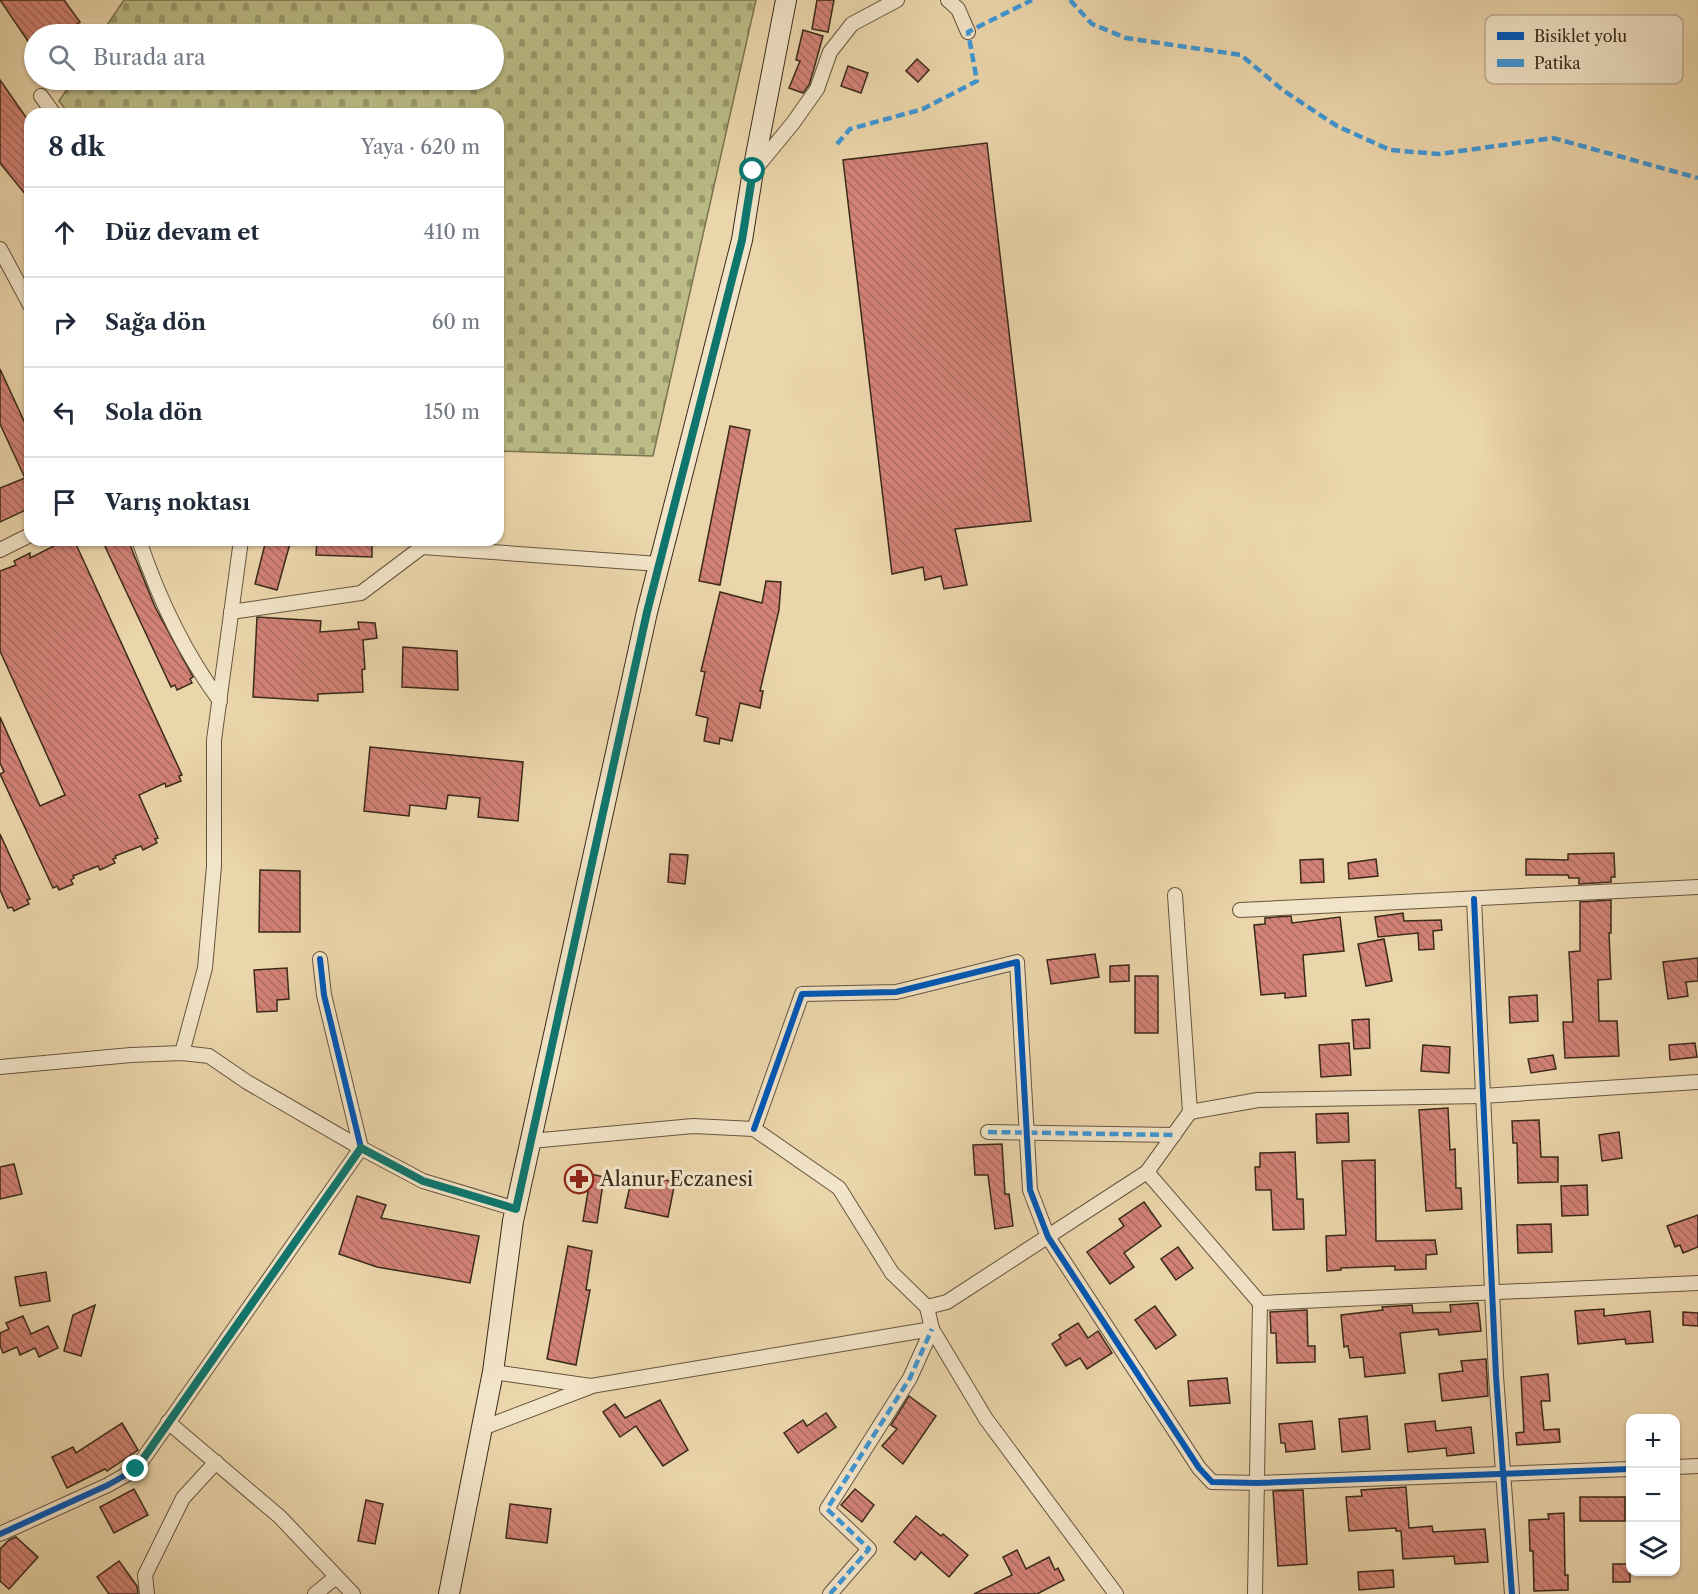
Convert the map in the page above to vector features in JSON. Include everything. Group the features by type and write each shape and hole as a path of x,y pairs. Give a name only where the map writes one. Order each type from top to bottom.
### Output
{"main road":[{"path":"449,1594 493,1372 516,1209 647,612 742,240 786,0"}],"street":[{"path":"753,171 794,123 818,89 830,52 852,24 897,0"},
{"path":"948,0 958,9 968,32"},
{"path":"41,96 50,108"},
{"path":"0,249 24,294"},
{"path":"0,550 24,538"},
{"path":"141,546 153,582 196,668 220,701"},
{"path":"182,1053 205,968 214,866 214,740 240,546"},
{"path":"231,612 361,593 422,547 659,564"},
{"path":"1240,910 1698,887"},
{"path":"927,1307 947,1302 1147,1172 1190,1112 1175,895"},
{"path":"1474,899 1492,1292 1512,1594"},
{"path":"0,1533 108,1485 136,1469 361,1148 324,995 320,959"},
{"path":"754,1129 802,994 896,992 1017,962 1030,1190 1048,1237 1199,1468 1212,1482 1257,1483 1626,1469"},
{"path":"0,1067 131,1055 182,1053 209,1056 247,1082 423,1181 516,1209"},
{"path":"1190,1112 1258,1100 1482,1096 1698,1082"},
{"path":"531,1141 693,1126 754,1129 838,1188 892,1273 927,1307 932,1329 986,1419 1116,1594"},
{"path":"988,1132 1174,1134"},
{"path":"1147,1172 1260,1303 1255,1594"},
{"path":"1260,1303 1698,1283"},
{"path":"480,1430 591,1386 932,1329"},
{"path":"830,1594 869,1549 827,1509 910,1378 932,1329"},
{"path":"493,1372 591,1386"},
{"path":"168,1422 280,1517 353,1594"},
{"path":"147,1594 145,1575 183,1498 216,1462"},
{"path":"1680,1467 1698,1466"},
{"path":"315,1594 336,1577"}],"green space":[{"path":"124,0 756,0 653,456 504,451 504,108 64,108 59,101 66,90 504,90 504,24 108,24"}],"building":[{"path":"0,0 64,0 80,22 77,24 24,24 24,35"},
{"path":"817,0 834,0 828,32 812,29"},
{"path":"803,30 823,36 809,85 803,93 789,88 800,61 796,60"},
{"path":"917,59 929,70 918,82 906,71"},
{"path":"848,66 868,73 861,93 841,86"},
{"path":"0,80 24,114 24,193 0,163"},
{"path":"987,143 1031,521 955,529 967,585 944,589 941,576 925,580 923,567 892,574 843,160"},
{"path":"0,369 24,421 24,476 0,424"},
{"path":"730,426 750,430 720,585 699,581"},
{"path":"24,478 24,511 0,522 0,488"},
{"path":"54,546 77,546 182,775 179,776 181,781 166,787 165,783 139,795 158,838 155,839 157,843 143,850 141,846 115,856 116,858 113,859 115,863 100,870 98,866 73,876 71,880 73,884 59,890 57,886 53,888 0,774 4,772 0,763 0,717 40,806 65,795 0,651 0,571 16,565 14,561 30,553 30,558"},
{"path":"105,546 130,546 155,607 193,677 190,679 192,683 177,690 175,685 171,687"},
{"path":"264,546 289,546 277,590 255,584"},
{"path":"317,546 372,546 372,557 316,555"},
{"path":"766,581 781,582 779,610 760,691 763,691 760,708 740,703 732,741 720,738 719,744 704,741 708,718 696,715 705,672 701,671 720,592 762,603"},
{"path":"257,617 321,621 320,632 359,629 358,622 375,623 377,638 363,640 365,669 362,670 363,692 318,694 318,701 253,697"},
{"path":"403,647 457,651 458,690 402,687"},
{"path":"370,747 523,762 518,821 478,817 480,798 448,795 446,809 410,805 409,816 364,811"},
{"path":"0,834 30,899 27,900 29,904 14,911 12,907 8,908 0,890"},
{"path":"1614,853 1615,877 1611,877 1611,882 1579,884 1579,878 1569,878 1568,875 1526,875 1526,859 1568,860 1568,854"},
{"path":"670,854 688,855 685,884 668,882"},
{"path":"1323,859 1324,882 1301,883 1300,860"},
{"path":"1376,859 1378,876 1349,879 1348,863"},
{"path":"260,870 300,871 300,932 259,932"},
{"path":"1611,900 1611,933 1609,933 1611,979 1598,980 1599,1021 1617,1021 1619,1056 1565,1058 1563,1022 1573,1022 1569,952 1580,951 1580,902"},
{"path":"1403,913 1404,921 1441,920 1442,930 1433,931 1434,949 1419,950 1418,933 1378,937 1375,917"},
{"path":"1291,916 1292,923 1340,917 1344,951 1303,955 1306,996 1285,998 1285,993 1261,995 1254,925 1265,924 1265,918"},
{"path":"1384,939 1392,981 1366,986 1358,944"},
{"path":"1095,954 1099,977 1051,984 1047,960"},
{"path":"1698,958 1698,981 1686,982 1688,996 1668,999 1663,962"},
{"path":"1129,965 1129,981 1110,982 1110,966"},
{"path":"287,968 289,999 277,1000 277,1011 257,1012 254,970"},
{"path":"1135,976 1158,976 1158,1033 1135,1033"},
{"path":"1537,995 1538,1021 1510,1023 1509,997"},
{"path":"1369,1019 1370,1048 1354,1049 1352,1020"},
{"path":"1349,1043 1351,1075 1321,1077 1319,1045"},
{"path":"1695,1043 1697,1057 1670,1060 1669,1045"},
{"path":"1423,1045 1450,1047 1449,1073 1421,1071"},
{"path":"1553,1055 1556,1069 1531,1073 1528,1059"},
{"path":"1448,1108 1450,1150 1455,1149 1456,1188 1461,1188 1462,1209 1426,1211 1419,1110"},
{"path":"1348,1113 1349,1142 1317,1143 1316,1114"},
{"path":"1539,1120 1541,1157 1558,1157 1558,1182 1518,1183 1517,1143 1513,1143 1512,1121"},
{"path":"1619,1132 1622,1158 1602,1161 1599,1135"},
{"path":"1002,1144 1005,1194 1009,1194 1013,1226 995,1229 988,1175 975,1175 973,1145"},
{"path":"1295,1152 1297,1199 1303,1199 1304,1229 1273,1230 1271,1190 1256,1190 1255,1167 1260,1167 1260,1153"},
{"path":"1375,1160 1376,1241 1435,1240 1437,1254 1426,1255 1426,1269 1395,1270 1395,1266 1341,1268 1341,1270 1327,1271 1326,1236 1346,1235 1342,1161"},
{"path":"14,1164 22,1194 0,1199 0,1167"},
{"path":"633,1173 675,1182 668,1217 625,1208"},
{"path":"591,1174 604,1177 597,1223 583,1221"},
{"path":"1587,1185 1588,1215 1562,1216 1561,1186"},
{"path":"357,1196 386,1205 381,1218 479,1236 470,1283 377,1267 339,1254"},
{"path":"1144,1202 1161,1226 1124,1253 1134,1267 1110,1284 1087,1252 1124,1226 1119,1219"},
{"path":"1698,1215 1698,1247 1683,1253 1680,1245 1675,1247 1667,1226"},
{"path":"1551,1224 1552,1252 1518,1253 1517,1225"},
{"path":"568,1246 592,1251 586,1290 590,1290 576,1365 547,1359"},
{"path":"1178,1247 1193,1268 1176,1280 1161,1259"},
{"path":"46,1272 50,1301 20,1306 15,1277"},
{"path":"1478,1303 1481,1331 1439,1335 1438,1329 1400,1333 1405,1373 1365,1377 1363,1357 1350,1358 1348,1346 1344,1347 1341,1315 1383,1310 1382,1307 1412,1305 1413,1313 1451,1312 1450,1305"},
{"path":"95,1305 81,1356 64,1351 73,1315"},
{"path":"1155,1306 1176,1335 1156,1349 1135,1320"},
{"path":"1604,1309 1604,1316 1650,1311 1653,1342 1626,1344 1625,1339 1578,1344 1575,1311"},
{"path":"1307,1310 1308,1346 1315,1346 1315,1362 1277,1363 1276,1333 1271,1333 1270,1312"},
{"path":"1683,1312 1698,1313 1698,1326 1683,1325"},
{"path":"23,1316 31,1334 48,1326 58,1348 39,1357 35,1348 20,1355 17,1347 3,1353 0,1333 9,1329 6,1323"},
{"path":"1078,1323 1088,1338 1098,1331 1112,1353 1087,1369 1080,1358 1066,1366 1052,1344 1061,1338 1059,1335"},
{"path":"1486,1359 1488,1396 1442,1401 1439,1374 1463,1371 1461,1361"},
{"path":"1548,1374 1550,1401 1541,1401 1544,1430 1559,1429 1560,1442 1517,1445 1516,1433 1524,1432 1521,1377"},
{"path":"1227,1378 1230,1403 1190,1406 1188,1381"},
{"path":"909,1396 936,1416 903,1464 882,1446 897,1429 891,1425"},
{"path":"660,1400 688,1450 663,1466 636,1426 620,1437 603,1412 615,1404 625,1418"},
{"path":"826,1413 836,1427 798,1453 784,1433 803,1420 807,1426"},
{"path":"1367,1416 1370,1449 1342,1452 1339,1419"},
{"path":"1312,1421 1315,1449 1286,1452 1285,1443 1281,1443 1279,1424"},
{"path":"1435,1421 1436,1431 1471,1427 1474,1453 1447,1456 1446,1448 1408,1452 1405,1424"},
{"path":"122,1423 138,1450 107,1471 105,1469 67,1488 52,1457 73,1447 76,1453"},
{"path":"1406,1487 1409,1528 1432,1526 1433,1532 1485,1529 1488,1562 1455,1564 1454,1556 1403,1559 1401,1531 1396,1531 1396,1528 1349,1531 1346,1497 1362,1496 1361,1490"},
{"path":"134,1489 148,1515 114,1533 100,1507"},
{"path":"855,1489 874,1505 862,1522 841,1505"},
{"path":"1303,1490 1307,1564 1278,1566 1273,1491"},
{"path":"1580,1497 1625,1497 1625,1521 1580,1521"},
{"path":"366,1500 383,1504 375,1544 358,1541"},
{"path":"510,1504 551,1509 547,1543 506,1538"},
{"path":"1564,1513 1565,1575 1568,1575 1568,1590 1534,1591 1533,1551 1530,1551 1529,1520 1549,1519 1548,1514"},
{"path":"916,1516 941,1536 943,1534 968,1555 949,1577 921,1552 915,1560 894,1542"},
{"path":"16,1537 38,1557 9,1589 0,1581 0,1549"},
{"path":"1017,1550 1026,1569 1049,1557 1055,1570 1058,1568 1064,1580 1037,1594 974,1594 1012,1575 1003,1557"},
{"path":"119,1561 137,1586 138,1594 109,1594 97,1577"},
{"path":"1613,1564 1626,1564 1626,1576 1630,1576 1630,1582 1613,1582"},
{"path":"1393,1570 1394,1587 1359,1590 1358,1572"}],"marked path":[{"path":"837,144 850,129 923,109 977,81 968,32 1032,0"},
{"path":"1070,0 1092,24 1126,38 1241,55 1284,91 1337,126 1390,150 1439,154 1553,138 1698,178"},
{"path":"988,1132 1174,1135"},
{"path":"830,1594 869,1549 827,1509 910,1378 932,1329"}],"cycle path":[{"path":"1474,899 1496,1376 1512,1594"},
{"path":"0,1534 108,1485 136,1469 361,1148 324,995 320,959"},
{"path":"754,1129 802,994 896,992 1017,962 1030,1190 1048,1237 1199,1468 1212,1482 1257,1483 1626,1469"}],"place":[{"name":"Alanur Eczanesi","path":"579,1179"}],"route":[{"path":"136,1469 361,1148 423,1181 516,1209 647,612 742,240 753,171"}]}
